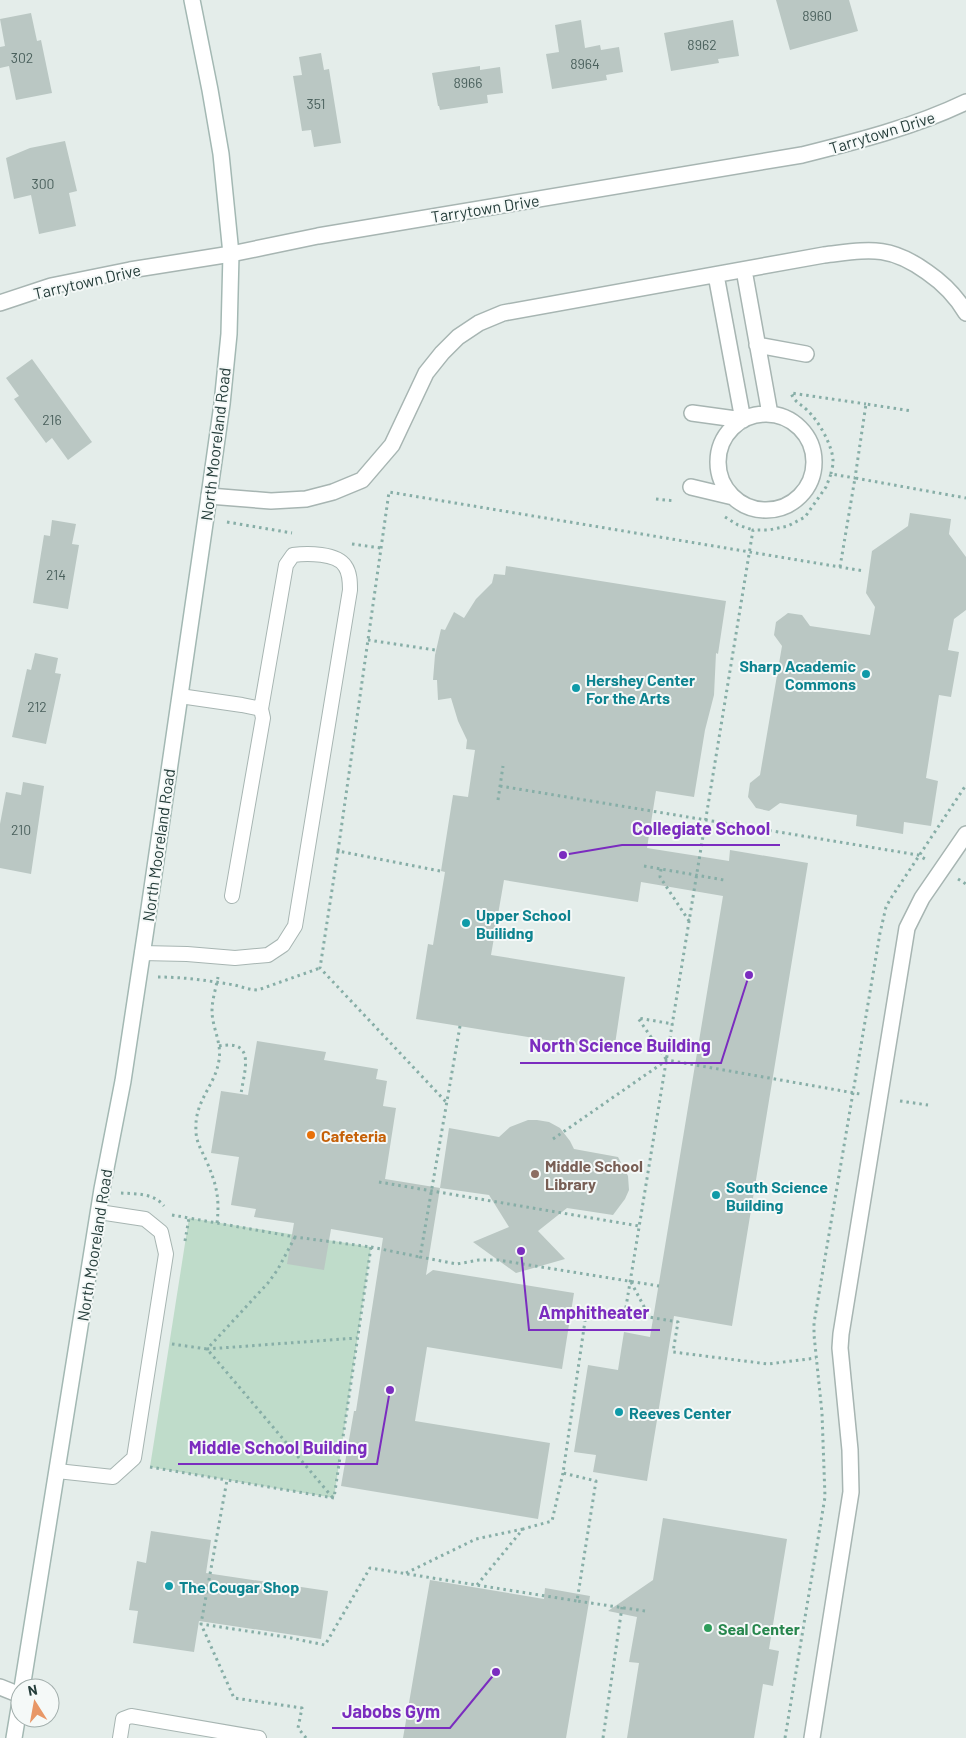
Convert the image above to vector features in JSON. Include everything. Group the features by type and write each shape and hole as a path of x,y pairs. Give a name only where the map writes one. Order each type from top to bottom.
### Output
{"street":[{"name":"North Mooreland Road","path":"24,1678 99,1212 123,1081 222,404 229,334 231,254 221,154 192,0"},
{"name":"Tarrytown Drive","path":"0,303 51,286 113,273 231,254 318,236 706,172 802,154 874,137 943,113 966,102"},
{"path":"209,496 271,501 306,499 333,492 362,480 392,445 426,373 442,352 458,337 479,323 503,313 824,255 863,250 892,253 910,260 938,279 952,293 966,313"},
{"path":"744,270 770,414"},
{"path":"716,275 743,420"},
{"path":"757,345 806,354"},
{"path":"692,413 743,420"},
{"path":"770,414 784,417 796,424 805,434 812,447 814,460 812,474 806,487 797,498 786,506 758,509 744,505 733,497 724,485 718,471 718,456 722,441 731,429 743,420 756,415 770,414"},
{"path":"691,487 733,497"},
{"path":"812,1738 852,1492 840,1348 841,1334 907,928 922,898 966,834"}],"lane":[{"path":"142,953 235,958 268,955 283,945 295,926 350,590 349,576 345,565 332,557 309,553 293,555 286,565 261,710 263,718 232,896"},
{"path":"180,696 242,705 261,710"},
{"path":"57,1471 66,1474 113,1477 134,1458 166,1254 161,1232 145,1219 99,1212"},
{"path":"120,1738 123,1719 130,1716 259,1738"}],"path":[{"path":"625,1313 753,530 769,530 788,526 805,517 826,488 831,474 833,462 830,448 820,428 807,410 794,400 791,393 912,411"},
{"path":"840,567 866,404"},
{"path":"831,474 966,498"},
{"path":"320,968 390,492 864,571"},
{"path":"368,640 435,650"},
{"path":"498,800 502,766"},
{"path":"500,786 918,855 966,884"},
{"path":"338,851 440,871"},
{"path":"644,866 724,880"},
{"path":"661,869 660,877 690,922"},
{"path":"217,1223 219,1206 217,1188 196,1137 196,1119 200,1102 217,1070 220,1060 212,1010 220,957"},
{"path":"151,976 177,977 258,990 320,968"},
{"path":"320,968 447,1103"},
{"path":"667,1060 638,1018 673,1024"},
{"path":"420,1257 460,1026"},
{"path":"219,1046 236,1045 244,1052 245,1063 241,1094"},
{"path":"553,1139 667,1060 928,1105"},
{"path":"379,1182 640,1226"},
{"path":"184,1247 189,1218 371,1247 457,1264 480,1260 498,1260 658,1286"},
{"path":"207,1349 268,1283 278,1269 295,1236"},
{"path":"334,1498 371,1247"},
{"path":"630,1282 650,1317"},
{"path":"405,1574 476,1539 552,1521 563,1473 587,1307 678,1322 673,1352 768,1364 816,1358"},
{"path":"169,1343 207,1349 357,1338"},
{"path":"207,1349 334,1498"},
{"path":"151,1457 150,1467 334,1498"},
{"path":"563,1473 596,1481 577,1601"},
{"path":"227,1480 201,1624 234,1698 302,1708 298,1728 306,1738"},
{"path":"476,1585 523,1529"},
{"path":"201,1624 325,1645 370,1568 645,1611"},
{"path":"603,1738 622,1607"}],"green space":[{"path":"189,1218 371,1247 334,1498 150,1467"}],"building":[{"path":"776,0 849,0 858,31 790,50"},
{"path":"31,13 37,41 41,40 52,93 16,100 9,66 0,68 0,47 5,46 0,19"},
{"path":"581,20 585,48 600,45 601,50 619,47 623,72 606,75 607,80 552,89 546,54 559,52 555,25"},
{"path":"733,20 739,56 718,59 719,63 671,71 664,33"},
{"path":"321,53 324,70 329,69 341,143 314,147 311,130 302,131 293,76 302,75 299,57"},
{"path":"480,66 480,70 500,67 503,93 487,95 488,103 440,110 432,73"},
{"path":"65,141 77,191 69,193 76,226 39,234 31,195 14,199 6,158 30,148"},
{"path":"32,359 92,442 68,460 52,438 46,443 14,399 19,396 6,378"},
{"name":"Sharp Academic Commons","path":"910,513 951,519 949,534 966,557 966,610 954,619 948,650 959,652 951,697 939,695 926,778 938,781 931,826 904,822 903,834 856,826 857,815 780,803 769,811 756,808 748,797 750,783 760,775 782,646 774,635 776,622 788,613 802,615 810,626 870,635 875,607 866,593 872,551 908,526"},
{"path":"52,520 76,524 72,544 79,545 68,609 33,603 44,535 50,536"},
{"path":"506,566 726,601 718,654 716,653 714,695 705,730 694,797 656,791 647,848 729,861 730,850 808,863 732,1326 674,1316 647,1481 593,1472 596,1455 574,1452 588,1365 618,1370 624,1332 650,1337 723,896 641,882 638,902 504,880 491,955 625,977 614,1051 416,1019 428,944 433,945 445,872 441,871 453,795 468,797 475,750 466,749 467,740 458,721 451,698 438,700 437,680 433,680 435,655 441,629 445,630 454,612 464,618 476,599 492,583 494,574 505,575"},
{"path":"35,653 58,658 55,673 61,674 46,744 12,737 27,669 31,670"},
{"path":"23,782 44,786 31,874 0,868 0,824 6,792 21,795"},
{"path":"257,1041 326,1052 324,1060 378,1069 376,1079 387,1081 383,1106 396,1108 385,1179 440,1188 426,1275 433,1270 574,1293 562,1369 427,1347 415,1421 550,1443 538,1519 341,1486 354,1411 356,1411 383,1238 331,1229 324,1270 287,1264 294,1223 254,1217 256,1209 231,1205 239,1157 211,1153 221,1091 248,1095"},
{"name":"Middle School Library","path":"528,1120 537,1120 549,1122 560,1128 574,1149 618,1157 628,1176 629,1190 613,1215 567,1208 538,1231 565,1259 516,1273 473,1242 509,1227 489,1195 440,1188 449,1128 499,1137 510,1127"},
{"name":"Seal Center","path":"663,1518 787,1539 769,1649 779,1651 773,1686 763,1684 754,1738 627,1738 639,1663 629,1662 637,1617 608,1611 653,1580"},
{"path":"151,1531 211,1540 206,1573 328,1591 321,1639 199,1621 194,1652 133,1643 138,1611 129,1610 137,1561 146,1563"},
{"path":"430,1580 544,1599 545,1588 590,1596 566,1738 403,1738"}],"place":[{"name":"Sharp Academic Commons","path":"866,674"},
{"name":"Hershey Center For the Arts","path":"576,688"},
{"name":"Collegiate School","path":"563,855"},
{"name":"Upper School Builidng","path":"466,923"},
{"name":"North Science Building","path":"749,975"},
{"name":"Cafeteria","path":"311,1135"},
{"name":"Middle School Library","path":"535,1174"},
{"name":"South Science Building","path":"716,1195"},
{"name":"Amphitheater","path":"521,1251"},
{"name":"Middle School Building","path":"390,1390"},
{"name":"Reeves Center","path":"619,1412"},
{"name":"The Cougar Shop","path":"169,1586"},
{"name":"Seal Center","path":"708,1628"},
{"name":"Jabobs Gym","path":"496,1672"}]}
